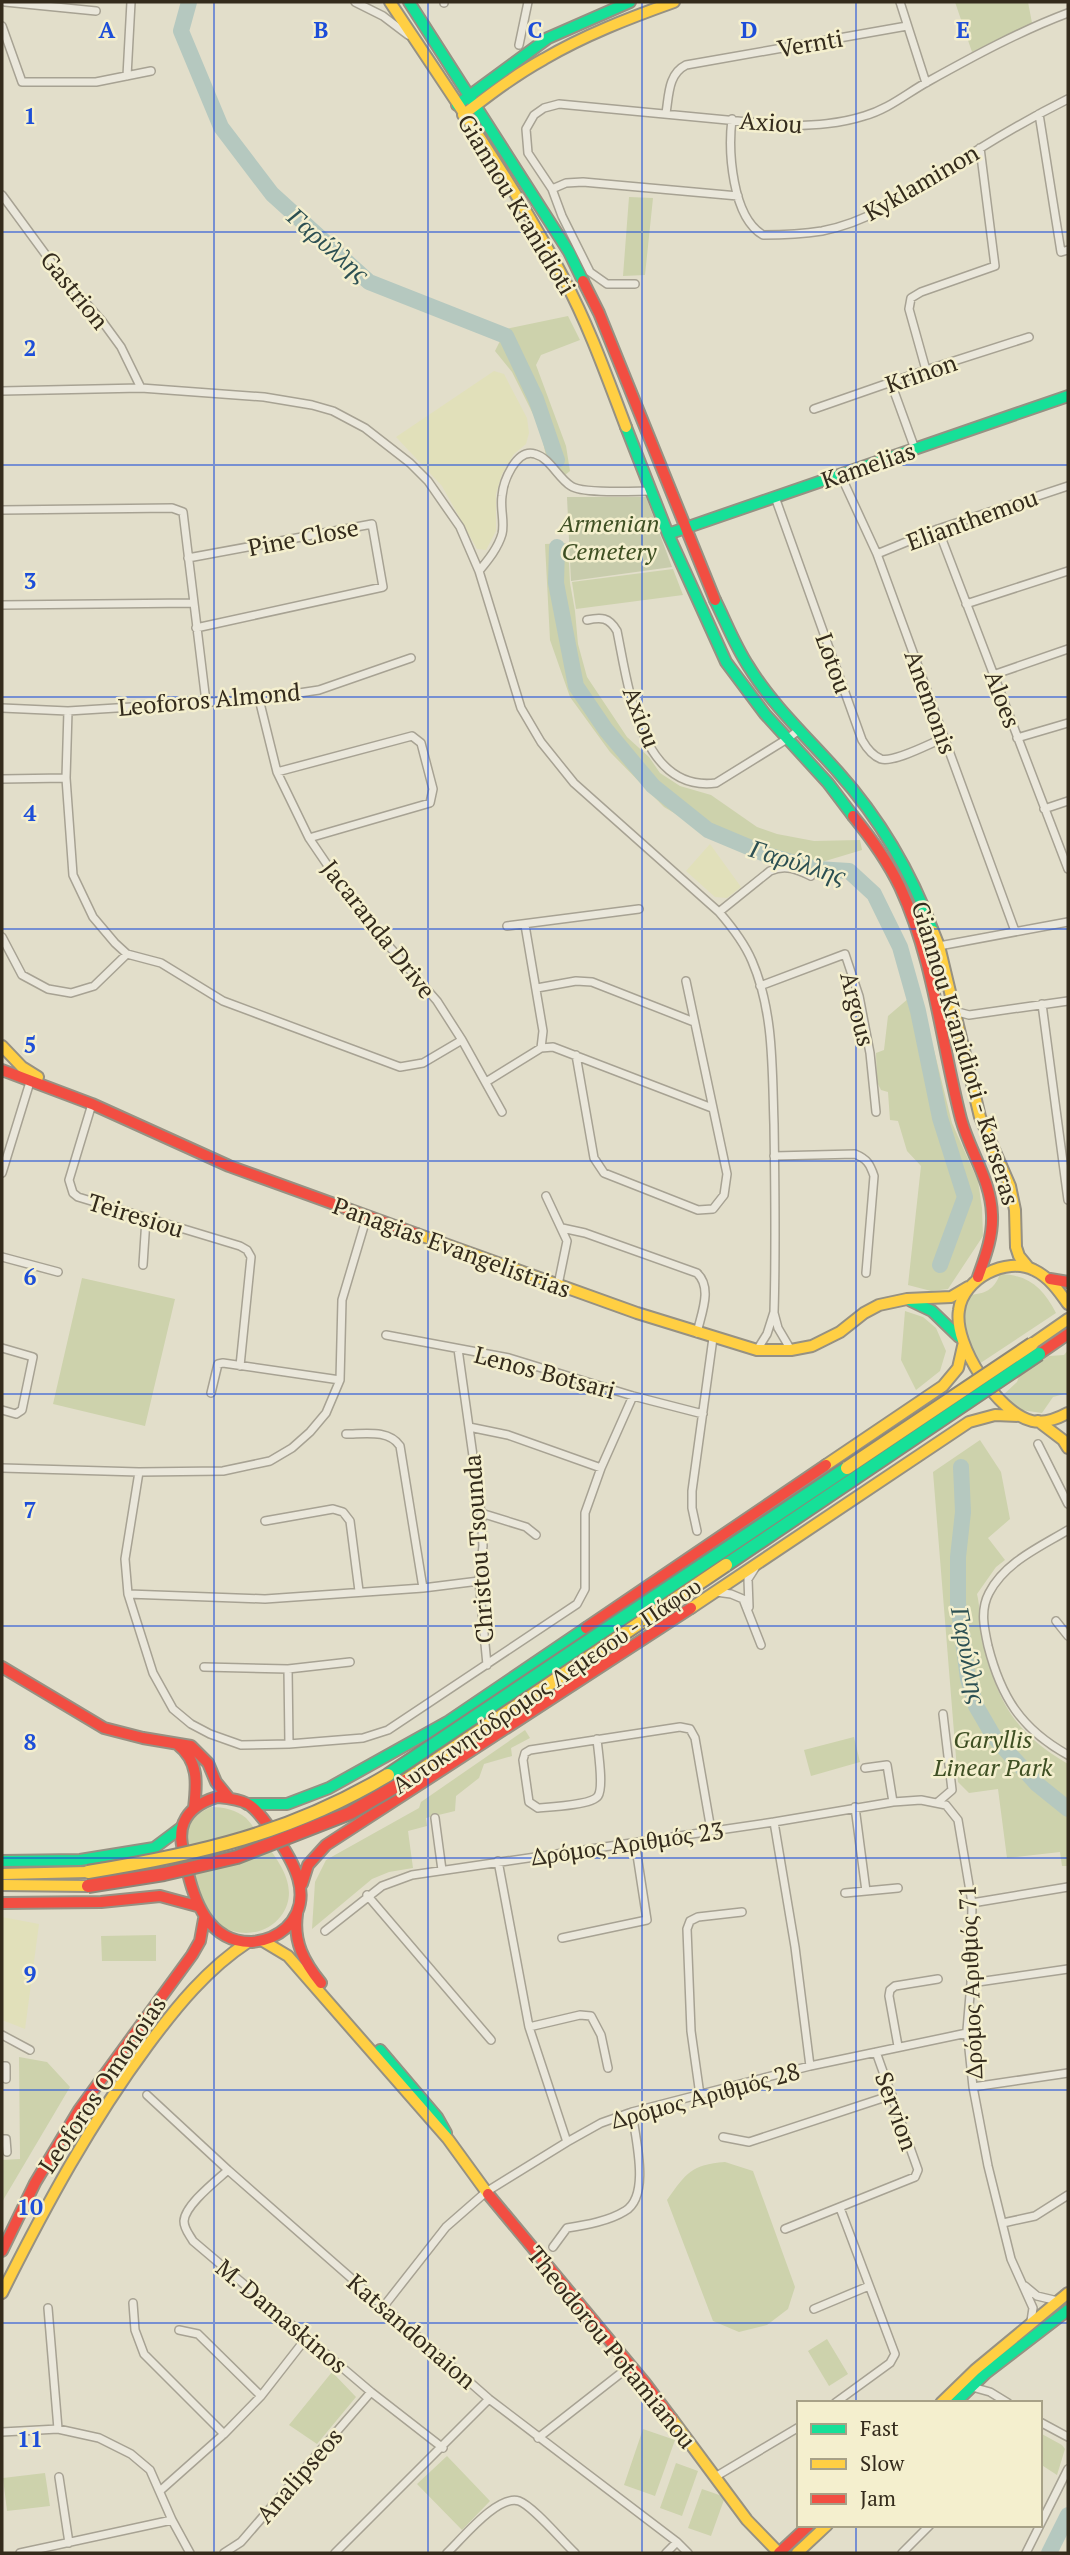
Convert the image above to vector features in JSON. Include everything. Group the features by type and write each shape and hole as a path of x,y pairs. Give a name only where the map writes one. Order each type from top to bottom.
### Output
{"main road":[{"name":"Giannou Kranidioti","path":"390,2 526,211 570,289 668,534"},
{"name":"Giannou Kranidioti","path":"409,2 569,252 599,313 685,527"},
{"path":"460,110 548,38 630,2"},
{"path":"474,100 546,57 600,30 674,2"},
{"name":"Kamelias","path":"668,534 1068,396"},
{"name":"Giannou Kranidioti - Karseras","path":"685,527 707,585 735,644 773,699 880,824 919,894 960,1013 957,1027 980,1117 1010,1186 1015,1210 1016,1247 1028,1267"},
{"name":"Giannou Kranidioti - Karseras","path":"668,534 726,662 735,676 828,783 875,844 900,887 924,952 962,1122 983,1171 992,1214 989,1243 978,1278"},
{"path":"2,1046 34,1079"},
{"path":"3,1069 14,1070 34,1079"},
{"name":"Panagias Evangelistrias","path":"34,1079 229,1166 558,1285 697,1333 757,1350 791,1350 822,1342 879,1305 907,1299 951,1297 968,1287"},
{"path":"2,1861 80,1860 153,1848 170,1838 182,1827 194,1808 206,1800 216,1797 247,1804 287,1804 329,1788 449,1721 943,1386 958,1368 961,1342 960,1303 968,1287 978,1278 993,1270 1010,1266 1028,1267 1050,1279 1068,1282"},
{"path":"1050,1279 1068,1304"},
{"path":"907,1299 932,1311 961,1342 976,1371 993,1393 1020,1416"},
{"path":"1035,1349 1068,1319"},
{"path":"1035,1349 1068,1334"},
{"name":"Αυτοκινητόδρομος Λεμεσού - Πάφου","path":"2,1874 88,1872 162,1861 233,1842 298,1820 343,1800 417,1757 1035,1349"},
{"name":"Αυτοκινητόδρομος Λεμεσού - Πάφου","path":"2,1885 88,1886 164,1874 237,1857 350,1813 413,1776 1035,1349"},
{"path":"182,1827 182,1846 197,1906 204,1919 214,1930 229,1939 263,1941 289,1925 297,1914 307,1865 326,1845 757,1565 970,1422 995,1415 1020,1416 1045,1422 1068,1413"},
{"path":"1038,1421 1063,1440 1068,1448"},
{"path":"2,1667 104,1728 191,1746 208,1763 216,1782 229,1798"},
{"path":"174,1743 186,1750 193,1761 197,1781 194,1808"},
{"path":"247,1804 264,1820 294,1861 302,1884"},
{"path":"2,1903 103,1902 163,1894 197,1906"},
{"name":"Theodorou Potamianou","path":"297,1914 294,1929 296,1941 308,1966 423,2100 445,2128 448,2139"},
{"name":"Leoforos Omonoias","path":"2,2251 35,2183 79,2110 200,1941 204,1919"},
{"name":"Theodorou Potamianou","path":"263,1941 288,1956 448,2139 486,2192 630,2366 747,2520 779,2553"},
{"name":"Leoforos Omonoias","path":"2,2293 75,2154 131,2067 180,2003 223,1957 248,1942"},
{"path":"943,2401 1031,2322 1065,2301"},
{"path":"958,2401 1065,2301"},
{"path":"779,2553 807,2527"},
{"path":"797,2553 825,2527"}],"street":[{"path":"5,2 96,11"},
{"path":"127,76 131,2"},
{"path":"355,2 383,16 416,42"},
{"path":"519,45 528,2"},
{"path":"900,2 926,83"},
{"name":"Axiou","path":"552,189 528,153 526,129 534,115 544,108 559,104 790,125 824,125 865,116 902,100 926,83 1002,42 1068,13"},
{"path":"2,26 22,82 96,82 151,71"},
{"name":"Vernti","path":"666,113 672,78 677,69 686,65 907,26"},
{"name":"Kyklaminon","path":"732,119 729,145 738,196 748,223 763,235 823,231 863,218 906,196 980,148 1068,99"},
{"path":"1039,114 1065,251"},
{"path":"926,370 909,309 911,298 995,266 980,148"},
{"path":"635,284 607,284 590,272 562,216 552,189 566,183 583,182 738,196"},
{"name":"Gastrion","path":"2,195 57,271 102,321 121,347 141,388"},
{"name":"Krinon","path":"814,409 1029,337"},
{"path":"891,383 915,449"},
{"path":"2,391 141,388 290,400 350,419 392,447 428,481 460,527 480,571 521,708 541,743 574,783 719,912 736,932 752,961 767,1011 772,1046 774,1312 791,1350"},
{"path":"480,571 500,540 503,526 502,495 511,469 526,453 537,454 573,488 579,490 651,491"},
{"name":"Anemonis","path":"841,476 877,554 1015,931"},
{"name":"Elianthemou","path":"877,554 938,529 1068,486"},
{"name":"Lotou","path":"775,497 862,740 868,750 882,759 893,759 944,738"},
{"path":"2,510 172,508 183,512 206,702"},
{"name":"Pine Close","path":"188,558 372,524 383,587 196,628"},
{"name":"Aloes","path":"938,529 1068,869"},
{"path":"966,604 1068,571"},
{"path":"2,605 193,603"},
{"name":"Axiou","path":"587,620 602,617 612,623 617,631 630,691 646,741 656,756 677,776 703,784 716,783 799,730"},
{"path":"993,675 1068,649"},
{"name":"Leoforos Almond","path":"2,708 68,711 259,699 318,690 411,658"},
{"name":"Jacaranda Drive","path":"259,699 277,772 309,838 360,913 436,1001 462,1040 502,1112"},
{"path":"68,711 66,778 73,874 93,917 127,954 161,963 223,1001 400,1067 423,1063 462,1040"},
{"path":"1017,738 1068,723"},
{"path":"277,772 411,736 421,743 433,789 430,803 309,838"},
{"path":"2,779 66,778"},
{"path":"1044,809 1068,801"},
{"path":"719,912 778,867 797,869 811,876"},
{"path":"507,926 639,909"},
{"path":"924,952 939,946 1068,922"},
{"path":"525,925 543,1031 541,1048"},
{"path":"2,937 22,975 48,989 71,993 93,986 127,954"},
{"name":"Argous","path":"760,986 845,954 859,996 870,1053 876,1112"},
{"path":"537,988 576,981 592,982 694,1023"},
{"path":"576,1055 594,1158 604,1173 698,1210 713,1209 724,1195 727,1174 686,981"},
{"path":"960,1013 1068,1001"},
{"path":"1042,1004 1068,1200"},
{"path":"486,1082 541,1048 553,1047 712,1108"},
{"path":"2,1173 34,1079"},
{"name":"Teiresiou","path":"91,1104 69,1180 78,1197 240,1246 247,1250 251,1257 240,1366"},
{"path":"774,1156 855,1154 870,1165 874,1176 866,1273"},
{"path":"546,1196 567,1241 558,1285"},
{"path":"2,1468 139,1472 223,1471 270,1461 292,1448 326,1413 340,1380 342,1300 366,1216"},
{"path":"142,1265 146,1219"},
{"path":"562,1228 585,1233 697,1273 704,1280 706,1290 697,1333"},
{"path":"2,1257 58,1272"},
{"path":"757,1350 767,1334 774,1312"},
{"name":"Lenos Botsari","path":"386,1335 509,1359 703,1415"},
{"path":"697,1531 692,1508 692,1491 713,1338"},
{"path":"2,1348 33,1357 22,1410 16,1414 2,1410"},
{"name":"Christou Tsounda","path":"458,1349 481,1513 483,1546 479,1581 487,1665"},
{"path":"211,1393 218,1364 340,1380"},
{"path":"139,1472 125,1559 128,1594 153,1673 173,1709 191,1724 240,1745 363,1738 388,1730 576,1604 582,1597 583,1520 601,1468 633,1396"},
{"path":"469,1427 508,1435 601,1468"},
{"path":"346,1434 386,1434 395,1438 400,1446 423,1588"},
{"path":"1038,1444 1068,1504"},
{"path":"265,1521 333,1509 343,1512 350,1521 359,1591"},
{"path":"481,1513 526,1527 537,1535"},
{"path":"1068,1530 1004,1571 989,1592 983,1613 983,1626 995,1671 1009,1702 1032,1730 1068,1755"},
{"path":"749,1612 748,1579 757,1565"},
{"path":"128,1594 265,1599 423,1588 479,1581"},
{"path":"715,1592 743,1599 761,1645"},
{"path":"1056,1621 1068,1636"},
{"path":"204,1667 288,1669 349,1662"},
{"path":"288,1669 289,1744"},
{"path":"942,1804 951,1790 943,1714"},
{"path":"597,1739 601,1787 598,1796 591,1801 532,1807 523,1760 525,1753 530,1750 597,1739 680,1727 690,1729 695,1738 711,1830"},
{"path":"865,1768 896,1764"},
{"path":"887,1765 893,1802"},
{"name":"Δρόμος Αριθμός 23","path":"325,1931 367,1895 396,1879 498,1861 774,1822 855,1807 921,1800 942,1804"},
{"name":"Δρόμος Αριθμός 71","path":"942,1804 958,1820 972,1903 967,2033 973,2087 988,2165 1011,2259 1031,2301 1031,2322"},
{"path":"855,1807 866,1891"},
{"path":"435,1818 442,1870"},
{"path":"774,1822 795,1947 810,2066"},
{"path":"562,1938 647,1920 635,1842"},
{"path":"498,1861 529,2027 567,2142"},
{"path":"972,1903 1068,1887"},
{"path":"845,1893 898,1888"},
{"path":"367,1895 491,2040"},
{"path":"700,2095 691,2031 687,1929 690,1921 698,1917 743,1912"},
{"path":"971,1983 1068,1969"},
{"path":"898,2046 890,1990 895,1986 938,1979"},
{"path":"529,2027 580,2015 591,2016 601,2035 608,2068"},
{"name":"Δρόμος Αριθμός 28","path":"384,2306 446,2227 486,2192 601,2123 632,2112 810,2066 967,2033"},
{"path":"2,2035 30,2050"},
{"name":"Servion","path":"840,2208 915,2177 918,2170 876,2052"},
{"path":"2,2066 6,2066 6,2079"},
{"path":"973,2087 1068,2073"},
{"name":"Katsandonaion","path":"147,2095 228,2170 489,2399 688,2553"},
{"path":"723,2137 749,2142 892,2095"},
{"path":"553,2247 567,2228 591,2224 627,2211 638,2197 640,2182 632,2112"},
{"path":"2,2139 6,2139 7,2152"},
{"name":"M. Damaskinos","path":"228,2170 188,2208 184,2219 186,2230 193,2241 371,2392 443,2448"},
{"path":"1003,2223 1035,2216 1068,2195"},
{"path":"785,2230 840,2208 895,2354 890,2363 838,2401"},
{"path":"1022,2284 1037,2296 1065,2301"},
{"path":"814,2309 869,2286"},
{"path":"133,2303 135,2330 144,2354 224,2434"},
{"path":"48,2308 58,2429"},
{"path":"179,2330 198,2334 261,2396"},
{"path":"161,2490 224,2434 261,2396 307,2337"},
{"path":"538,2438 630,2366"},
{"path":"986,2373 990,2392"},
{"path":"972,2387 990,2392 1005,2401"},
{"name":"Analipseos","path":"224,2553 241,2542 371,2392"},
{"path":"335,2553 443,2448 489,2399"},
{"path":"1042,2423 1068,2437"},
{"path":"715,2477 797,2428"},
{"path":"2,2432 58,2429 99,2438 131,2454 150,2470 161,2490 172,2521 190,2553"},
{"path":"1042,2521 1068,2469"},
{"path":"60,2477 69,2543"},
{"path":"447,2553 497,2505 512,2500 526,2505 575,2553"},
{"path":"20,2553 172,2521"},
{"path":"904,2553 928,2527"},
{"path":"1026,2553 1039,2527"},
{"path":"666,2553 677,2542"}],"green space":[{"path":"955,2 1028,2 1032,23 972,52"},
{"path":"629,197 653,198 645,275 623,276"},
{"path":"568,316 580,340 541,355 536,365 566,446 570,471 565,475 546,456 540,428 512,372 495,351 506,329"},
{"path":"494,371 504,374 527,418 529,433 526,444 514,454 502,474 496,494 496,531 486,550 477,549 442,486 396,437"},
{"name":"Armenian Cemetery","path":"567,497 646,497 672,567 571,581"},
{"path":"568,543 578,644 587,677 627,737 649,757 660,773 680,786 711,795 757,827 814,841 860,840 862,850 802,868 759,856 713,836 664,807 610,752 570,697 550,640 545,544"},
{"path":"673,569 683,595 576,609 572,582"},
{"path":"710,844 741,887 727,898 715,897 686,871"},
{"path":"916,992 952,1123 978,1181 982,1208 983,1236 948,1289 931,1291 908,1285 921,1166 907,1151 898,1121 890,1120 888,1092 881,1090 877,1082 876,1053 884,1050 888,1016"},
{"path":"1000,1274 1027,1280 1046,1296 1056,1313 979,1364 965,1339 962,1323 964,1305 968,1295 988,1290"},
{"path":"82,1278 175,1299 145,1426 53,1404"},
{"path":"905,1311 923,1317 936,1328 946,1351 940,1371 916,1390 901,1360"},
{"path":"1068,1350 1068,1393 1053,1397 1042,1413 1021,1410 1002,1396 1017,1382 1020,1374 1049,1356 1064,1355"},
{"name":"Garyllis Linear Park","path":"980,1440 1001,1472 1010,1519 988,1538 1005,1560 996,1567 977,1594 982,1632 993,1675 1008,1710 1032,1738 1068,1764 1068,1866 1062,1866 1060,1852 1007,1858 998,1789 969,1793 958,1782 933,1472"},
{"path":"525,1730 530,1738 511,1748 512,1756 484,1764 479,1778 456,1796 455,1811 426,1818 427,1826 408,1831 413,1868 389,1872 372,1879 312,1929 315,1882 326,1860 419,1808 421,1802"},
{"path":"854,1737 860,1762 811,1776 804,1750"},
{"path":"211,1807 230,1810 246,1818 281,1866 289,1896 287,1906 272,1925 250,1933 227,1929 207,1915 200,1905 184,1836 192,1820"},
{"path":"2,1917 39,1924 25,2029 2,2020"},
{"path":"156,1935 156,1961 102,1961 101,1936"},
{"path":"19,2057 47,2062 70,2087 2,2202 2,2160 20,2159"},
{"path":"725,2162 753,2171 795,2287 788,2309 767,2325 739,2332 713,2321 667,2200 685,2176 697,2168"},
{"path":"827,2339 848,2374 829,2386 808,2351"},
{"path":"332,2372 356,2397 317,2444 289,2425"},
{"path":"643,2429 675,2440 655,2496 624,2485"},
{"path":"1042,2434 1065,2449 1057,2475 1042,2465"},
{"path":"447,2456 490,2501 462,2530 417,2484"},
{"path":"676,2463 698,2471 682,2516 660,2508"},
{"path":"45,2473 50,2506 7,2511 3,2478"},
{"path":"702,2489 725,2497 711,2536 688,2528"}],"waterway":[{"name":"Γαρύλλης","path":"189,2 181,31 221,127 272,194 369,282 506,336 536,399 557,460"},
{"name":"Γαρύλλης","path":"557,547 556,583 576,686 606,730 653,786 708,830 770,856 817,869 849,871 874,894 900,947 918,1011 940,1118 965,1197 940,1265"},
{"name":"Γαρύλλης","path":"961,1467 963,1512 958,1557 958,1603 968,1679 976,1706 994,1737 1037,1784 1068,1809"},
{"name":"Γαρύλλης","path":"1049,2553 1068,2515"}],"traffic: fast":[{"path":"409,2 569,252 583,281"},
{"path":"457,105 548,38 630,2"},
{"path":"668,534 1068,396"},
{"path":"626,427 668,534 726,662 765,714 828,783 853,816"},
{"path":"715,600 739,651 758,681 838,772 881,827 915,888 933,931"},
{"path":"911,1301 932,1311 959,1337"},
{"path":"726,1565 1039,1354"},
{"path":"388,1775 847,1468"},
{"path":"247,1804 287,1804 329,1788 449,1721 586,1628"},
{"path":"2,1861 80,1860 154,1848 182,1827"},
{"path":"380,2050 437,2117 446,2133"},
{"path":"957,2401 986,2373 1068,2310"}],"traffic: slow":[{"path":"390,2 524,208 564,279 582,315 626,427"},
{"path":"463,115 512,78 560,50 640,14 674,2"},
{"path":"933,931 939,946 980,1117 1010,1186 1015,1210 1016,1247 1028,1267"},
{"path":"2,1046 22,1067 38,1077"},
{"path":"417,1234 637,1313 757,1350 791,1350 812,1346 840,1332 879,1305 907,1299 951,1297 968,1287"},
{"path":"1068,1304 1044,1276 1023,1266 1011,1266 999,1268 977,1280 968,1289 959,1310 959,1324 970,1358 992,1392 1005,1405 1019,1415 1037,1422 1068,1413"},
{"path":"1032,1344 1068,1319"},
{"path":"847,1468 1032,1344"},
{"path":"826,1465 943,1386 958,1368 963,1346"},
{"path":"691,1608 969,1422 995,1415 1020,1416"},
{"path":"1038,1421 1063,1440 1068,1448"},
{"path":"405,1781 726,1565"},
{"path":"88,1872 206,1849 243,1838 316,1812 388,1775"},
{"path":"2,1874 88,1872"},
{"path":"2,1885 88,1886"},
{"path":"263,1941 288,1956 448,2139 488,2194"},
{"path":"2,2293 70,2166 127,2074 182,2002 219,1964 248,1942"},
{"path":"943,2401 975,2370 1068,2293"},
{"path":"672,2419 747,2520 779,2553"},
{"path":"797,2553 825,2527"}],"traffic: jam":[{"path":"583,281 599,313 715,600"},
{"path":"853,816 873,842 900,887 912,915 929,972 961,1119 991,1202 991,1231 978,1277"},
{"path":"2,1070 92,1104 229,1166 417,1234"},
{"path":"1050,1279 1068,1282"},
{"path":"1039,1354 1068,1334"},
{"path":"586,1628 826,1465"},
{"path":"302,1884 308,1865 326,1845 691,1608"},
{"path":"2,1667 104,1728 191,1746 208,1763 216,1782 229,1798"},
{"path":"177,1744 193,1765 196,1781 194,1808"},
{"path":"88,1886 164,1874 237,1857 350,1813 405,1781"},
{"path":"217,1797 241,1801 255,1810 294,1866 301,1892 300,1904 286,1928 274,1936 252,1942 224,1935 214,1927 198,1904 182,1848 182,1827 194,1809 217,1797"},
{"path":"2,1903 101,1902 160,1896 197,1906"},
{"path":"297,1914 298,1943 321,1983"},
{"path":"2,2251 35,2183 79,2110 192,1955 200,1941 204,1919"},
{"path":"488,2194 672,2419"},
{"path":"779,2553 807,2527"}]}
